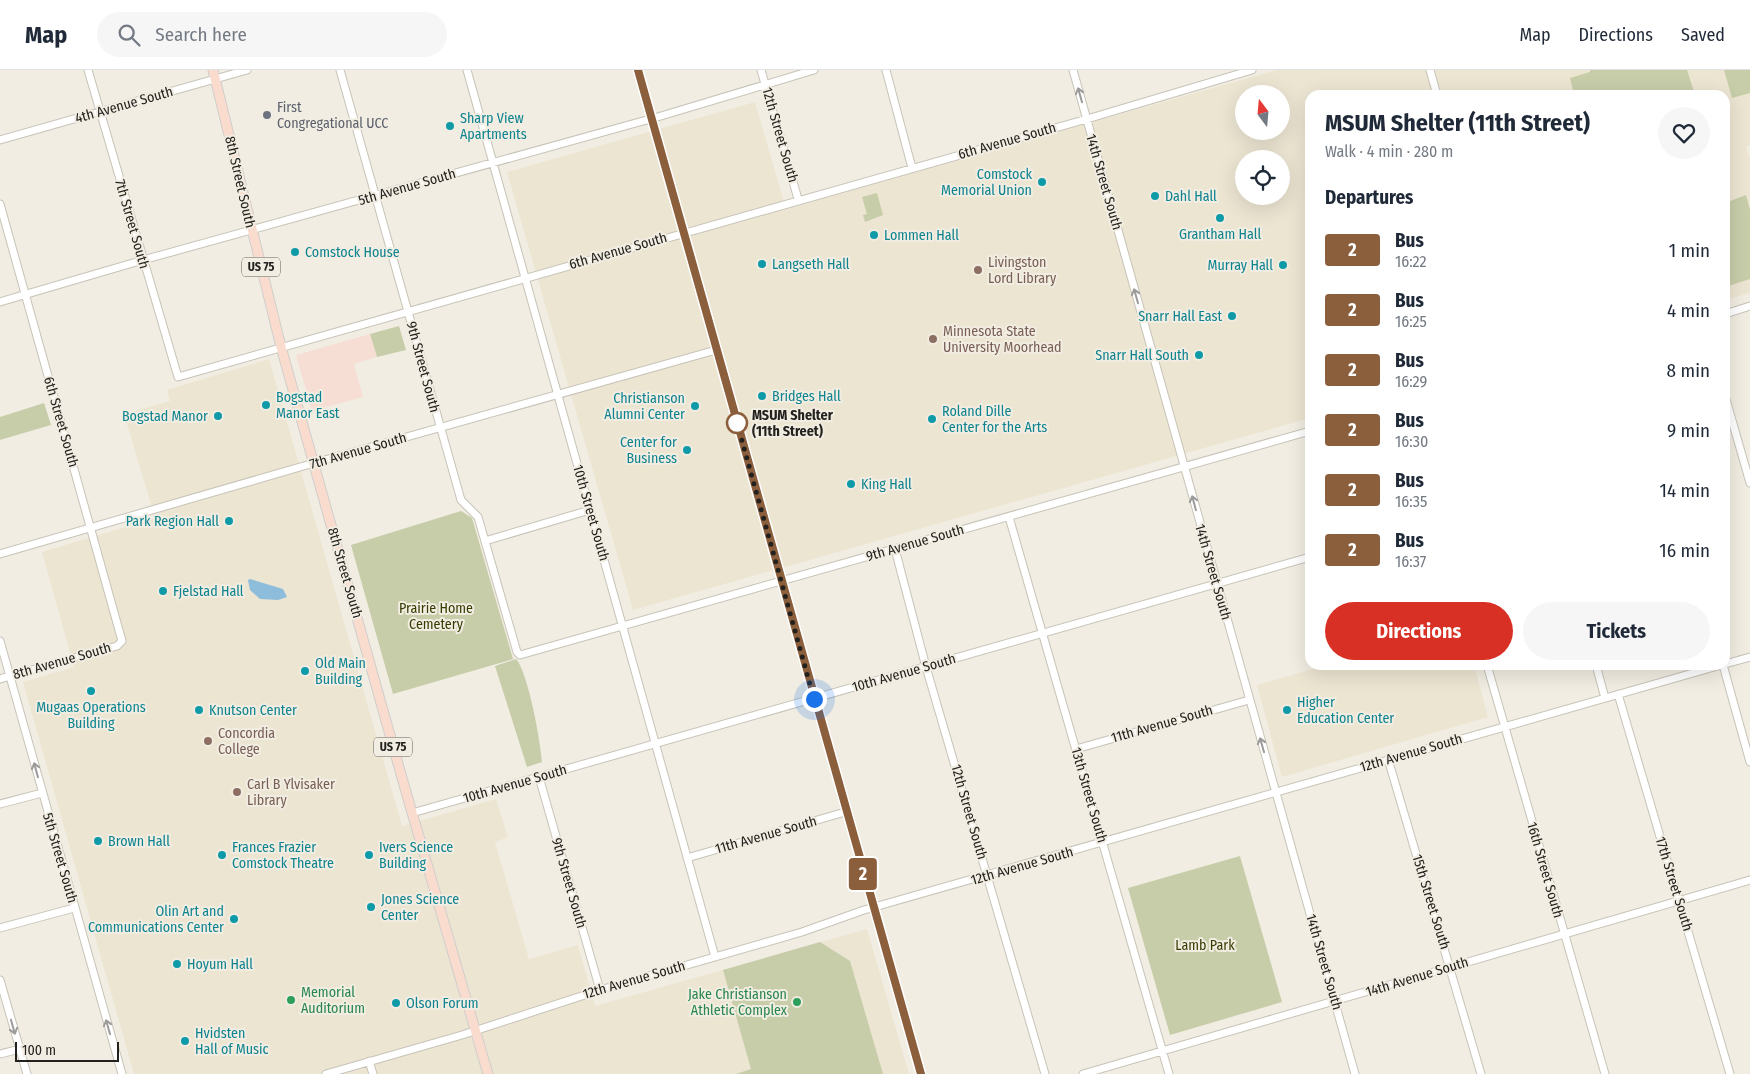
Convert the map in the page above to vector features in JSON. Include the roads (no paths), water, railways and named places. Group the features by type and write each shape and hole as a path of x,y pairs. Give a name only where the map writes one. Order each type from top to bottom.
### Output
{"main road":[{"name":"8th Street South","path":"214,75 282,347 412,813 488,1074"}],"street":[{"name":"7th Street South","path":"88,70 178,377"},
{"name":"4th Avenue South","path":"0,140 99,112 214,75 247,70"},
{"name":"9th Street South","path":"340,70 439,428 461,500 478,517 517,652 520,655"},
{"name":"10th Street South","path":"467,70 715,957"},
{"path":"638,70 685,232 845,812 921,1074"},
{"name":"12th Street South","path":"761,70 798,199"},
{"name":"5th Avenue South","path":"0,302 143,260 652,118 814,70"},
{"path":"886,70 912,168"},
{"name":"14th Street South","path":"1073,70 1355,1074"},
{"name":"6th Avenue South","path":"178,377 798,199 1087,119 1252,70"},
{"path":"1430,70 1436,90"},
{"name":"6th Street South","path":"0,204 122,641"},
{"path":"1730,312 1750,306"},
{"name":"7th Avenue South","path":"0,554 716,350"},
{"path":"1730,413 1750,483"},
{"name":"9th Avenue South","path":"520,655 1305,432"},
{"path":"485,541 590,510"},
{"name":"13th Street South","path":"1009,517 1169,1074"},
{"name":"12th Street South","path":"895,549 926,667 1045,1074"},
{"name":"10th Avenue South","path":"412,813 1305,558"},
{"name":"5th Street South","path":"0,641 122,1074"},
{"name":"8th Avenue South","path":"0,679 116,646 122,641"},
{"name":"12th Avenue South","path":"1730,663 1750,657"},
{"name":"16th Street South","path":"1488,670 1605,1074"},
{"path":"1597,670 1605,698"},
{"name":"12th Avenue South","path":"326,1074 873,908 988,877 1388,759 1605,698 1693,670"},
{"path":"1724,670 1750,762"},
{"name":"17th Street South","path":"1618,694 1730,1074"},
{"name":"11th Avenue South","path":"1076,749 1249,700"},
{"name":"15th Street South","path":"1388,759 1481,1074"},
{"name":"9th Street South","path":"539,777 600,990"},
{"path":"0,804 42,792"},
{"name":"11th Avenue South","path":"688,858 845,812"},
{"name":"14th Avenue South","path":"1084,1074 1750,880"},
{"path":"0,928 74,908"},
{"path":"0,980 27,1074"},
{"path":"0,1054 20,1049"},
{"path":"369,1062 372,1074"}],"water":[{"path":"248,580 283,589 287,597 278,600 260,599 250,590"}],"place":[{"name":"First Congregational UCC","path":"267,115"},
{"name":"Sharp View Apartments","path":"450,126"},
{"name":"Comstock Memorial Union","path":"1042,182"},
{"name":"Dahl Hall","path":"1155,196"},
{"name":"Grantham Hall","path":"1220,218"},
{"name":"Lommen Hall","path":"874,235"},
{"name":"Comstock House","path":"295,252"},
{"name":"Langseth Hall","path":"762,264"},
{"name":"Murray Hall","path":"1283,265"},
{"name":"Livingston Lord Library","path":"978,270"},
{"name":"Snarr Hall East","path":"1232,316"},
{"name":"Minnesota State University Moorhead","path":"933,339"},
{"name":"Snarr Hall South","path":"1199,355"},
{"name":"Bridges Hall","path":"762,396"},
{"name":"Bogstad Manor East","path":"266,405"},
{"name":"Christianson Alumni Center","path":"695,406"},
{"name":"Bogstad Manor","path":"218,416"},
{"name":"Roland Dille Center for the Arts","path":"932,419"},
{"name":"MSUM Shelter (11th Street)","path":"737,423"},
{"name":"Center for Business","path":"687,450"},
{"name":"King Hall","path":"851,484"},
{"name":"Park Region Hall","path":"229,521"},
{"name":"Fjelstad Hall","path":"163,591"},
{"name":"Old Main Building","path":"305,671"},
{"name":"Mugaas Operations Building","path":"91,691"},
{"name":"Knutson Center","path":"199,710"},
{"name":"Higher Education Center","path":"1287,710"},
{"name":"Concordia College","path":"208,741"},
{"name":"Carl B Ylvisaker Library","path":"237,792"},
{"name":"Brown Hall","path":"98,841"},
{"name":"Frances Frazier Comstock Theatre","path":"222,855"},
{"name":"Ivers Science Building","path":"369,855"},
{"name":"Jones Science Center","path":"371,907"},
{"name":"Olin Art and Communications Center","path":"234,919"},
{"name":"Hoyum Hall","path":"177,964"},
{"name":"Memorial Auditorium","path":"291,1000"},
{"name":"Jake Christianson Athletic Complex","path":"797,1002"},
{"name":"Olson Forum","path":"396,1003"},
{"name":"Hvidsten Hall of Music","path":"185,1041"}],"park label":[{"name":"Prairie Home Cemetery","path":"436,616"},
{"name":"Lamb Park","path":"1205,945"}]}
